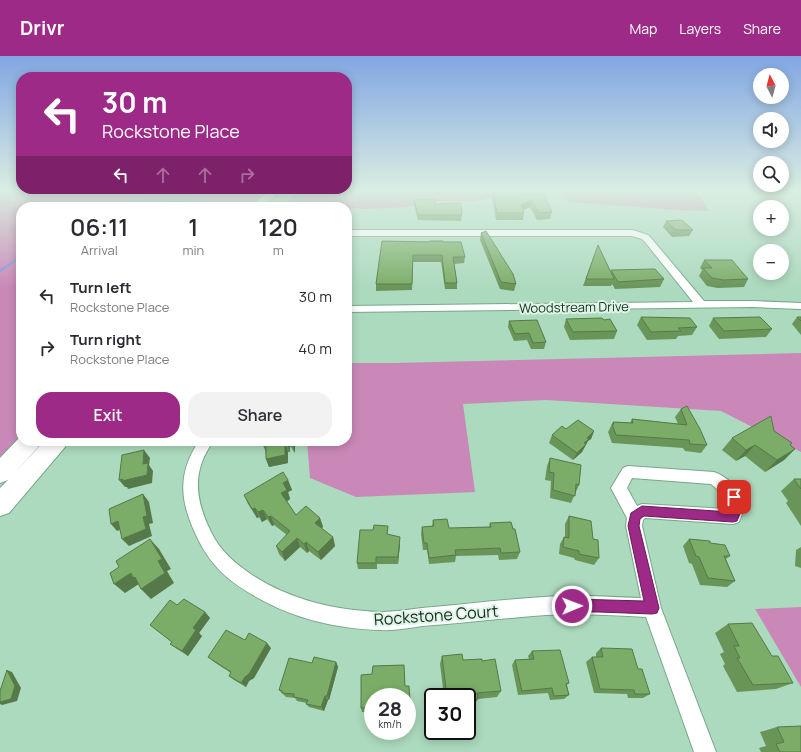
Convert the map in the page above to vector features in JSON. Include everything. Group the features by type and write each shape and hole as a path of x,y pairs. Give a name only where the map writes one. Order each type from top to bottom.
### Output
{"main road":[{"path":"0,473 25,446"},
{"path":"0,505 52,446"}],"street":[{"path":"352,233 633,233 645,237 648,240 701,305"},
{"name":"Woodstream Drive","path":"352,309 701,305 801,306"},
{"name":"Rockstone Court","path":"202,446 191,470 190,486 192,506 198,523 217,557 237,575 281,600 330,615 381,621 532,607 599,605 652,608"},
{"path":"635,517 642,511 733,517 738,504 729,490 714,478 628,472 619,488 635,517 634,526 652,608 705,752"}],"shaded area":[{"path":"0,222 16,222 16,442 0,459"},
{"path":"801,353 801,452 721,411 546,400 463,404 475,492 356,497 310,478 307,446 352,446 352,363"},
{"path":"801,607 801,687 755,609"}],"building":[{"path":"668,222 685,222 693,230 676,230"},
{"path":"486,231 513,274 516,284 501,282 481,233"},
{"path":"382,241 461,242 465,257 453,257 457,283 445,283 442,255 413,255 412,284 376,284"},
{"path":"598,245 614,279 586,279"},
{"path":"704,260 732,260 748,279 723,280 712,278 703,268 712,268"},
{"path":"655,269 664,279 618,282 611,270"},
{"path":"641,317 690,318 697,327 678,328 681,331 651,332"},
{"path":"760,317 772,329 724,331 713,318"},
{"path":"602,318 604,320 610,319 617,331 573,332 566,319"},
{"path":"537,320 546,342 533,343 529,333 515,334 509,321"},
{"path":"687,406 707,445 690,444 689,440 616,435 612,424 614,424 613,422 633,423 632,419 687,425 681,409"},
{"path":"771,416 774,431 792,443 790,445 795,449 777,460 755,445 746,450 732,438"},
{"path":"578,420 594,431 587,438 589,439 584,443 586,444 577,453 552,435 562,426 566,429"},
{"path":"285,446 285,455 266,459 266,447 264,447"},
{"path":"144,450 143,464 148,463 147,475 122,481 123,479 119,480 122,455"},
{"path":"550,458 581,465 579,485 576,484 575,496 553,490 554,473 549,472"},
{"path":"283,472 288,480 283,483 287,490 281,493 296,515 306,506 320,518 315,523 333,537 318,552 306,542 304,544 297,538 282,552 276,546 290,531 271,516 268,517 263,510 258,512 255,508 252,509 244,495"},
{"path":"794,479 801,479 801,489"},
{"path":"143,494 147,516 143,517 146,529 122,539 118,521 111,524 109,509"},
{"path":"569,516 591,521 593,539 598,540 599,558 579,554 579,551 563,547 564,537 569,538"},
{"path":"447,519 449,528 491,527 490,523 511,522 513,529 515,529 520,552 501,553 500,548 455,550 456,555 429,558 427,543 424,543 422,527 434,526 433,520"},
{"path":"374,525 388,526 387,534 400,537 398,557 376,557 376,563 357,563 360,530 373,530"},
{"path":"150,539 162,559 158,561 165,573 141,589 135,577 133,578 131,573 114,584 110,573 119,567 116,561"},
{"path":"689,539 710,541 710,543 725,545 730,556 724,556 735,581 708,578"},
{"path":"184,599 205,612 193,628 196,630 182,651 170,644 172,642 150,625 170,600 177,605"},
{"path":"752,623 772,656 778,656 793,683 753,685 737,658 740,658 734,646 739,646 728,624"},
{"path":"226,630 245,640 249,633 267,643 249,674 241,683 229,676 231,672 208,657"},
{"path":"601,648 632,649 638,669 642,669 650,694 635,694 634,690 600,689 592,657 603,657"},
{"path":"560,650 569,683 566,684 569,695 554,696 552,688 522,691 515,660 534,659 532,651"},
{"path":"462,654 463,660 482,659 482,661 495,659 501,691 477,693 478,699 476,699 476,688 446,688 442,656"},
{"path":"314,657 336,662 327,696 325,696 321,707 306,704 308,700 294,697 294,694 282,693 282,691 279,690 289,658 312,663"},
{"path":"404,665 405,686 409,686 409,688 364,688 364,708 361,708 361,675 372,674 373,666"},
{"path":"7,670 15,686 11,699 0,702 0,691"},
{"path":"801,726 801,752 780,752 776,744 784,742 777,727"}],"waterway":[{"path":"0,271 16,260"}],"route":[{"path":"572,606 599,605 652,608 634,526 635,517 642,511 733,517 738,504 734,497"}]}
